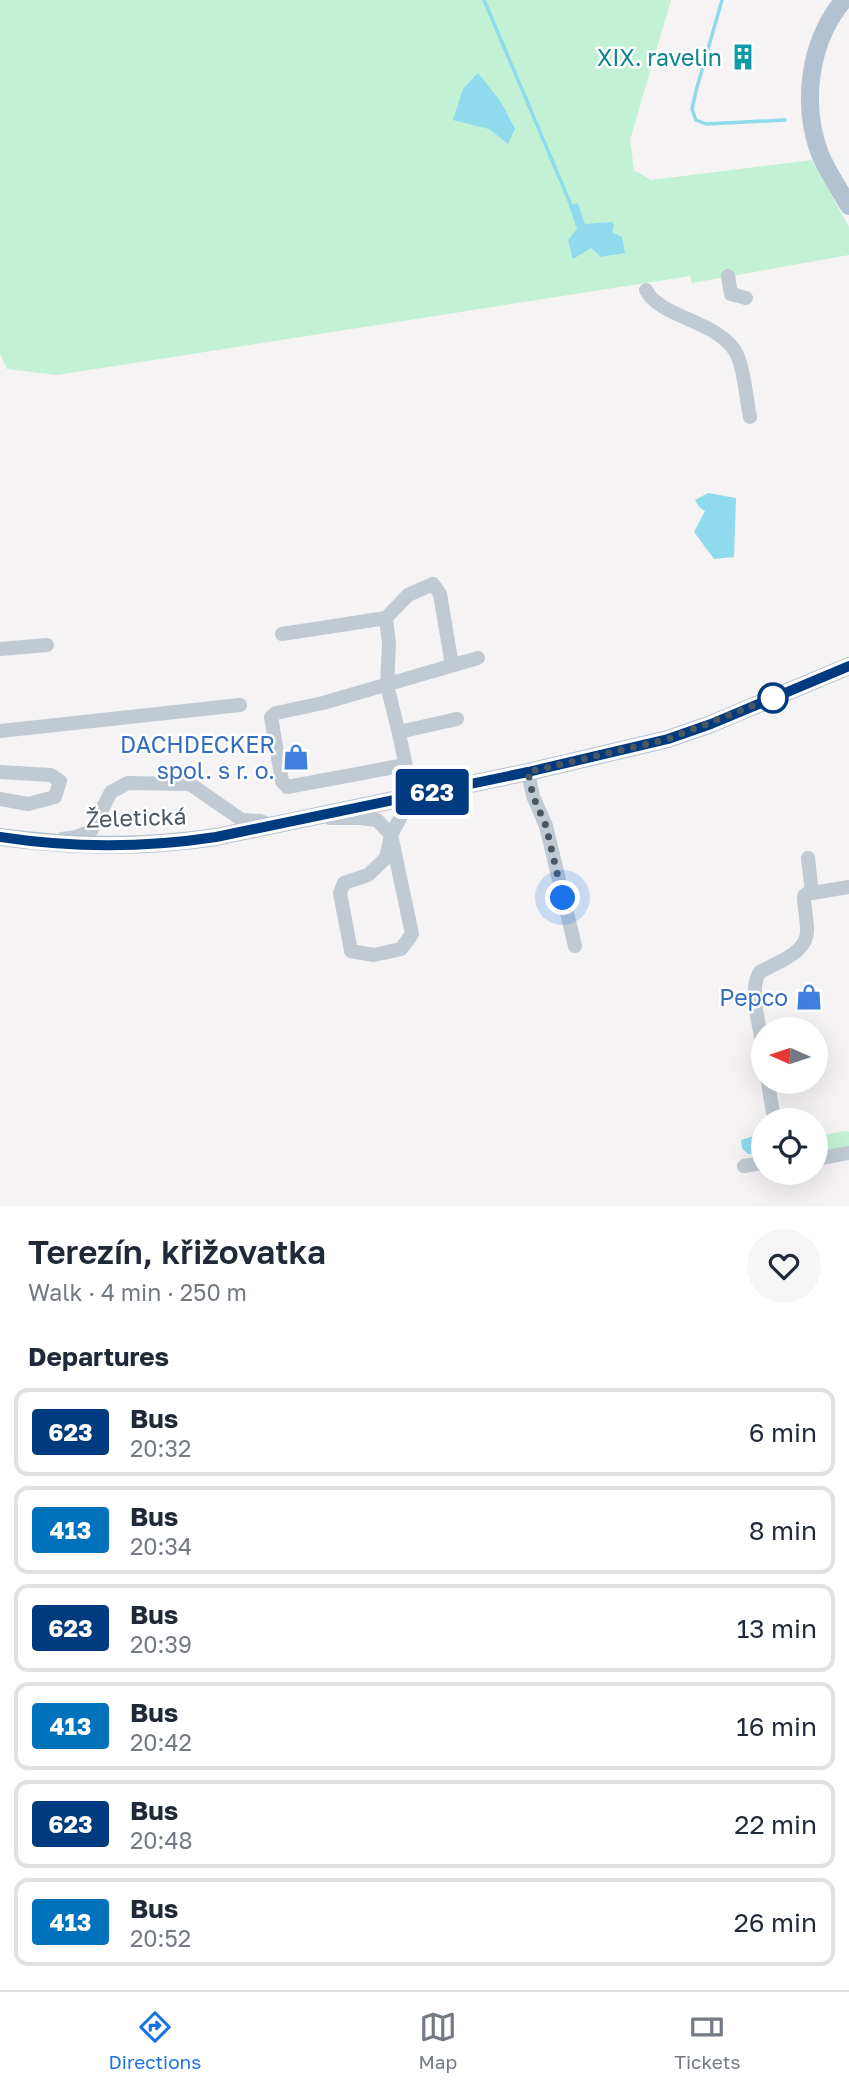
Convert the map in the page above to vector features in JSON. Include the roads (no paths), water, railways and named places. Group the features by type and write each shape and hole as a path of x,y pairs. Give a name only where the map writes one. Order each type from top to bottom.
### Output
{"main road":[{"path":"844,0 822,36 813,66 810,100 813,127 821,155 849,206"},
{"name":"Želetická","path":"0,837 114,846 166,844 216,837 528,772 668,739 711,724 849,666"}],"lane":[{"path":"727,276 731,294 746,298"},
{"path":"646,290 660,305 699,323 725,341 737,355 750,417"},
{"path":"282,634 386,618 408,595 433,584 440,594 452,666"},
{"path":"322,815 332,819 377,820 391,835 412,934 401,949 374,955 351,951 340,893 344,883 368,875 386,858 391,835 412,796 387,685 389,644 386,618"},
{"path":"0,649 47,646"},
{"path":"405,765 284,786 272,715 478,658"},
{"path":"0,731 240,705"},
{"path":"399,732 457,719"},
{"path":"0,772 51,775 60,781 55,797 28,804 0,799"},
{"path":"528,772 533,796 546,826 575,946"},
{"path":"44,842 76,837 91,831 111,792 128,783 190,784 242,820 273,825"},
{"path":"808,858 812,892"},
{"path":"759,1017 754,983 760,972 799,950 804,944 807,931 804,896 812,892 849,887"},
{"path":"828,1157 849,1153"},
{"path":"744,1166 751,1165"}],"water":[{"path":"478,73 501,102 515,129 508,144 489,129 453,120 463,89"},
{"path":"578,203 585,224 612,222 612,232 622,237 625,253 601,257 591,248 573,259 568,240 577,229 569,206"},
{"path":"708,493 736,498 734,557 714,559 694,532 705,511 695,500"},
{"path":"751,1137 751,1154 742,1148 741,1140"}],"waterway":[{"path":"484,0 571,205"},
{"path":"722,0 692,109 696,120 706,124 785,120"}],"place":[{"name":"XIX. ravelin","path":"743,57"},
{"name":"DACHDECKER spol. s r. o.","path":"296,757"},
{"name":"Pepco","path":"809,997"}]}
